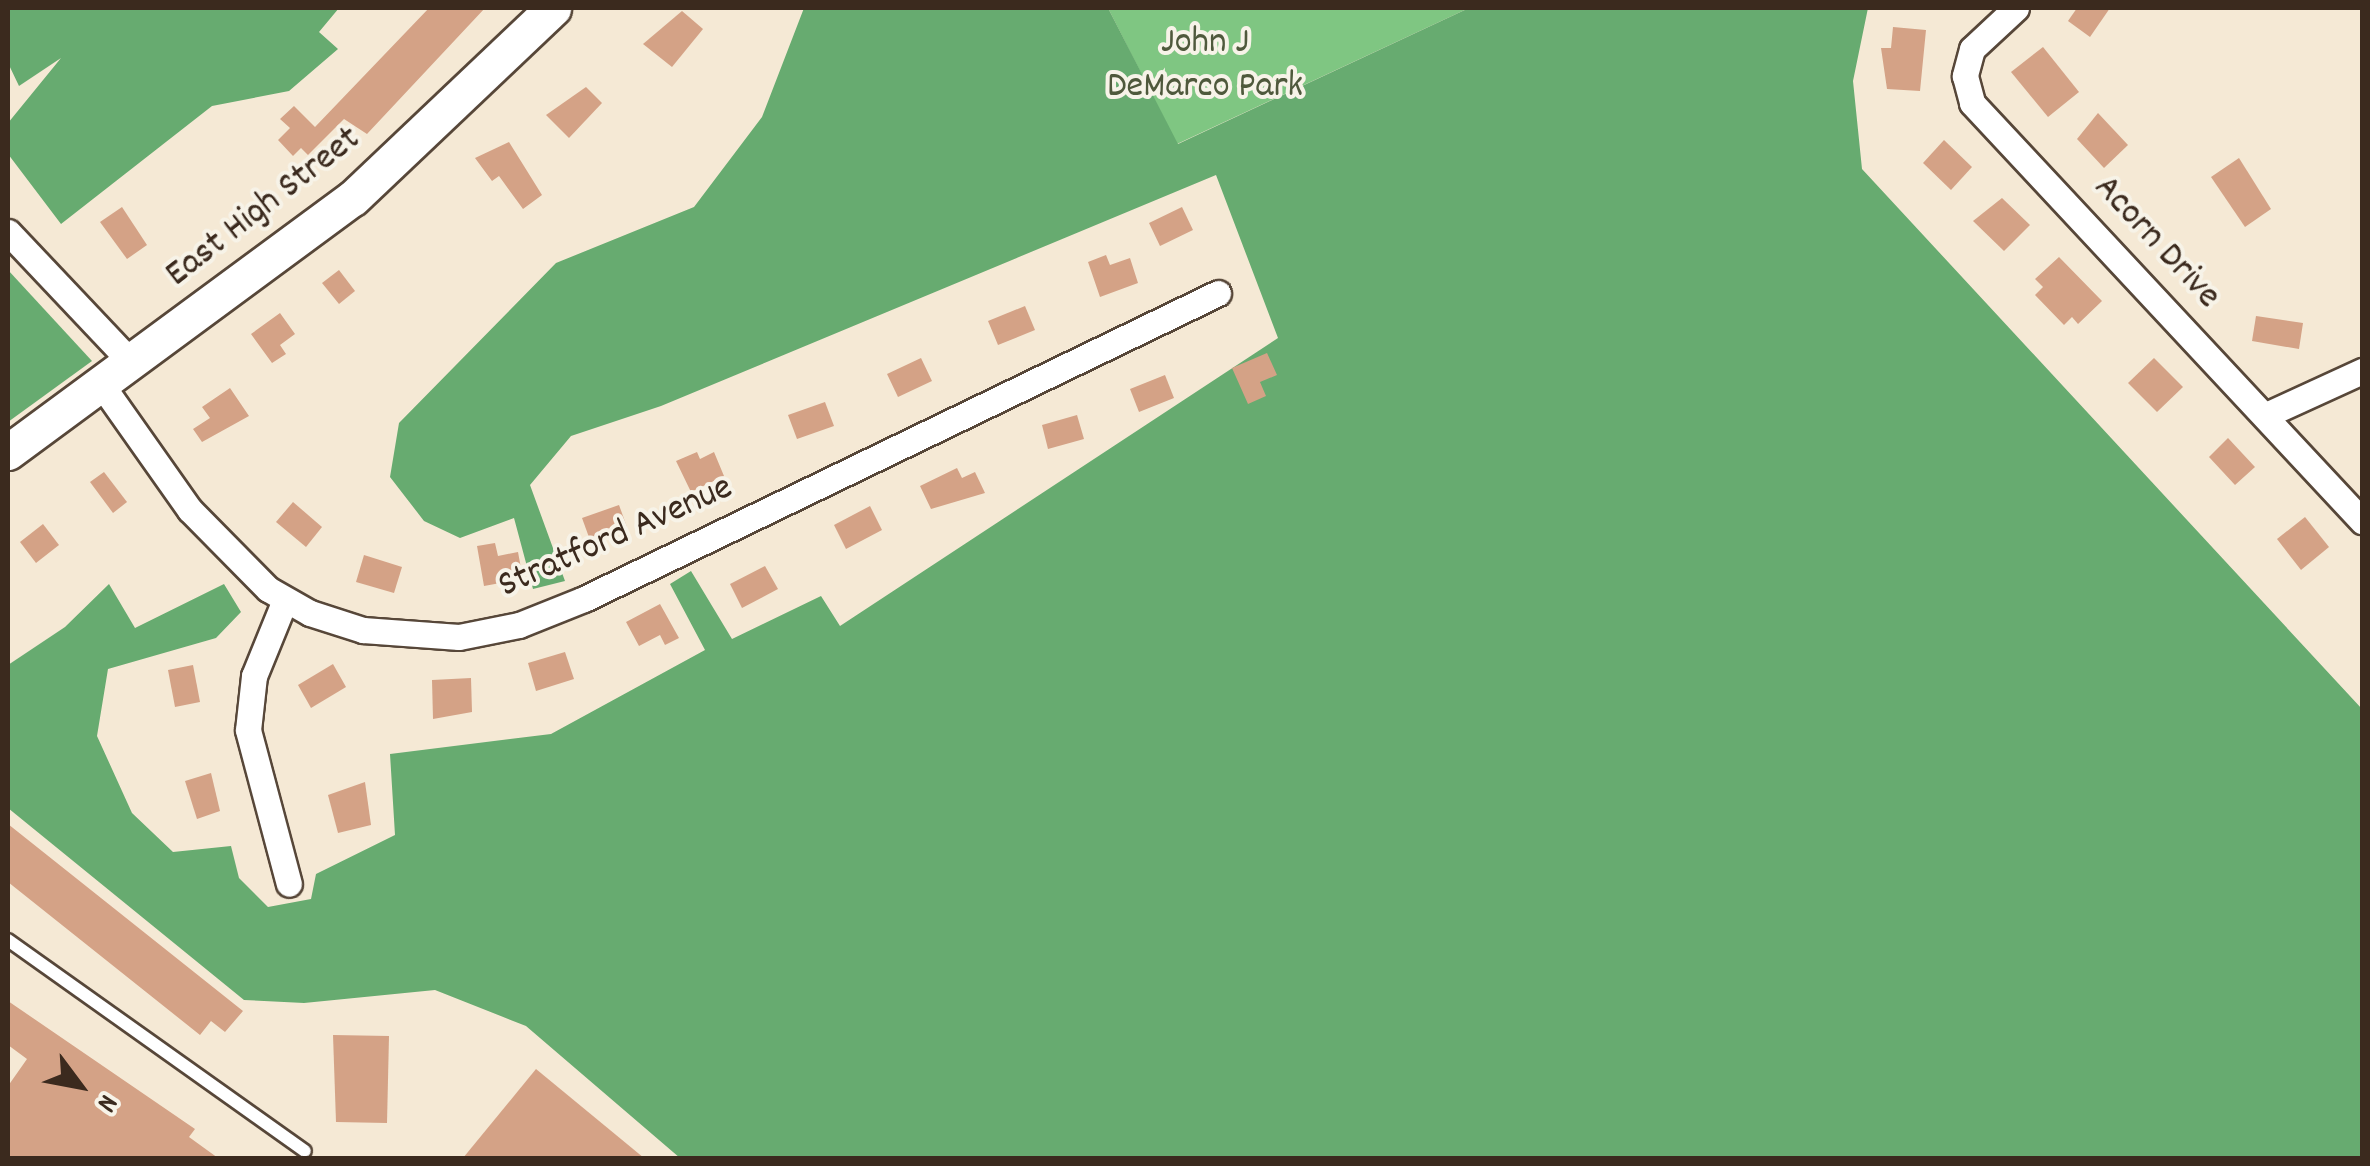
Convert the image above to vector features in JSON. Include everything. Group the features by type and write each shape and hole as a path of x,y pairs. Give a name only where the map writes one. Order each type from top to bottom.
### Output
{"main road":[{"name":"East High Street","path":"8,452 353,198 553,8"}],"street":[{"name":"Acorn Drive","path":"2016,8 1972,49 1966,76 1972,103 2362,522"},
{"path":"8,232 131,362"},
{"name":"Stratford Avenue","path":"101,384 209,533 285,600 337,624 392,635 460,637 519,625 1218,293"},
{"path":"2266,415 2362,370"},
{"path":"285,600 257,666 248,730 288,884"}],"lane":[{"path":"8,940 305,1151"}],"green space":[{"path":"8,8 339,8 319,32 338,49 289,91 212,106 61,224 8,154 8,123 61,58 19,86 8,63"},
{"path":"804,8 1108,8 1178,144 1469,8 1868,8 1853,81 1862,169 2362,709 2362,1158 680,1158 526,1026 435,990 304,1003 244,1000 8,808 8,665 65,627 109,584 135,628 224,584 241,612 216,638 108,669 97,736 132,813 173,852 231,846 239,878 268,907 311,899 316,874 395,835 390,754 551,734 705,650 670,584 691,571 732,639 821,596 840,626 1278,338 1216,175 661,406 571,436 530,485 565,581 533,589 514,518 460,538 424,521 390,477 399,423 556,263 694,207 762,117"},
{"name":"John J DeMarco Park","path":"1108,8 1469,8 1177,144"},
{"path":"8,270 92,361 8,422"}],"building":[{"path":"429,8 485,8 367,134 344,119 308,155 301,148 293,156 278,140 290,128 280,119 294,106 315,127"},
{"path":"2077,8 2110,8 2090,37 2068,21"},
{"path":"682,11 703,29 672,67 643,44"},
{"path":"1893,27 1926,30 1920,91 1887,89 1881,48 1891,48"},
{"path":"2043,47 2079,92 2048,117 2011,72"},
{"path":"586,87 602,103 569,138 546,115"},
{"path":"2098,113 2128,145 2104,168 2077,139"},
{"path":"1944,140 1972,167 1951,190 1923,163"},
{"path":"509,142 542,195 523,209 499,176 492,181 475,158"},
{"path":"2239,158 2271,209 2245,227 2211,177"},
{"path":"2002,198 2030,225 2004,251 1973,221"},
{"path":"122,207 147,245 127,259 100,222"},
{"path":"1182,207 1193,230 1160,246 1149,223"},
{"path":"1106,255 1110,265 1130,258 1138,283 1100,297 1088,262"},
{"path":"2059,257 2102,301 2078,324 2072,317 2064,325 2035,295 2043,287 2035,279"},
{"path":"339,270 355,291 339,304 322,283"},
{"path":"1025,306 1035,330 998,345 988,321"},
{"path":"280,313 295,334 280,345 286,354 272,363 251,334"},
{"path":"2256,316 2303,323 2299,349 2252,341"},
{"path":"1267,353 1277,375 1260,382 1266,396 1248,404 1232,368"},
{"path":"921,358 932,381 898,397 887,374"},
{"path":"2154,358 2183,387 2157,412 2128,383"},
{"path":"1165,375 1174,398 1139,412 1130,389"},
{"path":"230,388 249,416 202,442 193,429 210,418 202,407"},
{"path":"825,402 834,426 797,439 788,415"},
{"path":"1077,415 1084,439 1048,449 1042,425"},
{"path":"2228,438 2255,467 2235,485 2209,457"},
{"path":"697,452 700,459 714,452 724,476 691,492 676,461"},
{"path":"957,468 962,478 975,472 985,493 931,509 920,486"},
{"path":"104,472 127,502 113,513 90,482"},
{"path":"293,502 322,527 306,547 276,522"},
{"path":"619,505 627,527 590,540 582,518"},
{"path":"870,506 882,530 846,549 834,525"},
{"path":"2305,517 2329,547 2301,570 2277,539"},
{"path":"43,524 59,545 36,563 20,542"},
{"path":"495,543 498,556 518,552 523,579 484,586 477,546"},
{"path":"364,555 402,567 394,593 356,582"},
{"path":"765,566 778,589 742,608 730,584"},
{"path":"660,604 679,638 665,645 660,635 639,646 626,622"},
{"path":"565,652 574,679 536,691 528,663"},
{"path":"333,664 346,687 311,708 298,685"},
{"path":"193,665 200,702 175,707 168,670"},
{"path":"471,678 472,712 433,719 432,680"},
{"path":"211,773 220,811 197,819 185,781"},
{"path":"365,782 371,825 338,833 328,795"},
{"path":"8,824 243,1011 225,1032 211,1021 200,1035 8,882"},
{"path":"8,1001 195,1129 189,1137 218,1158 8,1158 8,1086 27,1059 8,1045"},
{"path":"333,1035 389,1036 387,1123 336,1122"},
{"path":"536,1069 644,1158 463,1158"}]}
